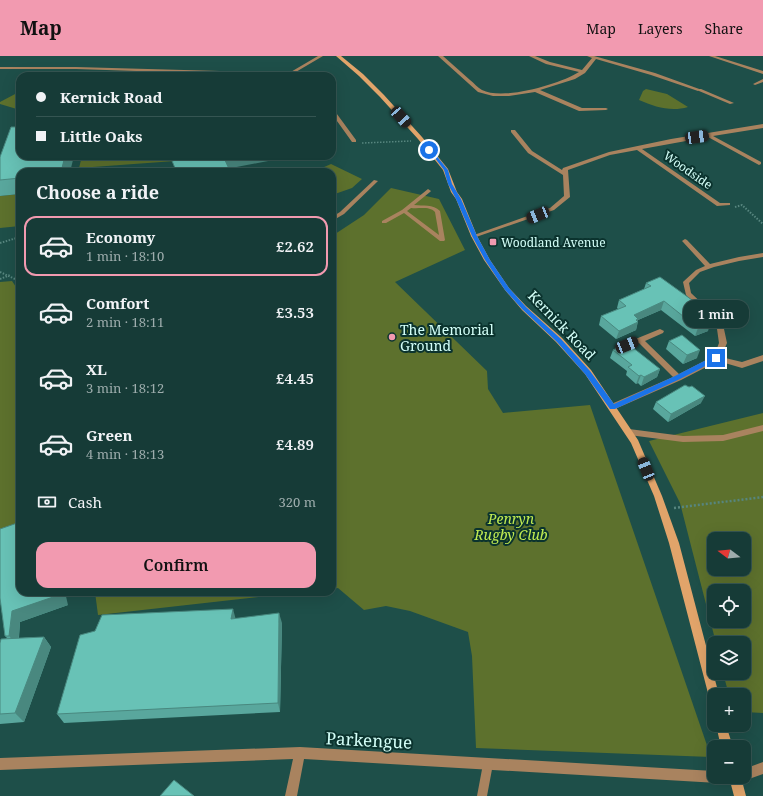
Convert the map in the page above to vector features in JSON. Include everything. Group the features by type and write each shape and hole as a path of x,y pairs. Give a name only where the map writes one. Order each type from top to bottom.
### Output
{"street":[{"path":"293,72 321,56"},
{"name":"Kernick Road","path":"338,56 366,80 421,139 446,170 452,188 459,199 474,236 487,260 507,289 524,308 559,340 588,372 635,442 674,542 712,688"},
{"path":"440,56 480,91 493,95 508,95 536,90 573,78 583,72 595,58"},
{"path":"531,56 548,63 583,72"},
{"path":"589,56 653,74 700,90"},
{"path":"711,56 763,73"},
{"path":"0,68 76,68 197,72"},
{"path":"755,84 763,80"},
{"path":"536,90 581,110 606,109"},
{"path":"336,116 354,141"},
{"path":"474,236 552,209 567,197 565,169 609,154 671,141 710,136 763,126"},
{"path":"513,131 530,152 566,176"},
{"path":"710,136 759,163"},
{"name":"Woodside","path":"638,148 719,205 728,204"},
{"path":"685,241 710,267"},
{"path":"612,407 678,378 716,358 723,343 720,329 707,312 688,294 686,282 698,272 710,267 738,259 763,255"},
{"path":"613,351 660,331"},
{"path":"640,340 678,378"},
{"path":"716,358 742,366 763,358"},
{"path":"291,796 300,754"},
{"name":"Parkengue","path":"0,764 300,754 707,775"},
{"path":"751,772 763,768"},
{"path":"739,784 740,796"}],"lane":[{"path":"700,90 732,103"},
{"path":"336,217 342,213 376,181"},
{"path":"384,222 404,211 428,191"},
{"path":"404,211 442,240 438,212 436,209 431,207 415,208 410,206"},
{"path":"629,432 683,439 723,438 763,428"},
{"path":"482,796 488,764"}],"path":[{"path":"354,141 378,143 421,139"},
{"path":"742,205 763,224"},
{"path":"0,243 16,238"},
{"path":"0,272 10,275 16,281"},
{"path":"0,279 10,275"},
{"path":"662,510 763,497"}],"green space":[{"path":"646,89 667,94 688,107 669,109 651,105 639,100 643,91"},
{"path":"16,94 16,109 0,104 0,102"},
{"path":"81,160 175,160 175,161 79,168"},
{"path":"331,164 362,179 352,188 336,194 336,168 322,168"},
{"name":"Penryn Rugby Club","path":"391,188 439,199 465,250 395,282 487,371 488,389 503,413 590,405 707,745 707,757 476,748 472,656 468,632 410,611 386,606 364,610 338,588 336,588 336,233 364,215"},
{"path":"16,194 16,226 0,228 0,196"},
{"path":"12,281 16,287 16,527 0,534 0,282"},
{"path":"763,413 763,713 751,712 751,688 727,688 725,680 751,680 751,636 714,636 712,628 751,628 751,584 707,584 707,608 680,503 649,441"},
{"path":"96,596 267,596 98,615"}],"building":[{"path":"11,127 16,127 16,160 64,160 62,168 16,168 16,178 0,180 0,157"},
{"path":"225,160 229,168 175,168 172,161"},
{"path":"660,277 692,300 686,303 711,322 698,328 664,301 634,315 638,319 636,320 638,322 619,331 601,316 626,306 619,300 651,286 646,283"},
{"path":"682,335 700,350 687,355 669,341"},
{"path":"627,343 660,369 644,377 641,375 639,376 628,367 632,365 613,350"},
{"path":"685,385 689,387 692,386 705,396 671,414 656,402"},
{"path":"16,523 16,596 56,596 12,611 9,636 5,636 0,598 0,529"},
{"path":"233,609 231,619 279,613 278,703 57,714 80,635 95,631 102,615"},
{"path":"44,637 15,713 0,714 1,639"},
{"path":"174,780 194,796 160,796"}],"place":[{"name":"Woodland Avenue","path":"493,242"},
{"name":"The Memorial Ground","path":"392,337"}],"route":[{"path":"429,150 446,170 450,184 459,199 474,236 487,260 507,289 524,308 559,340 588,372 612,407 678,378 716,358"}]}
